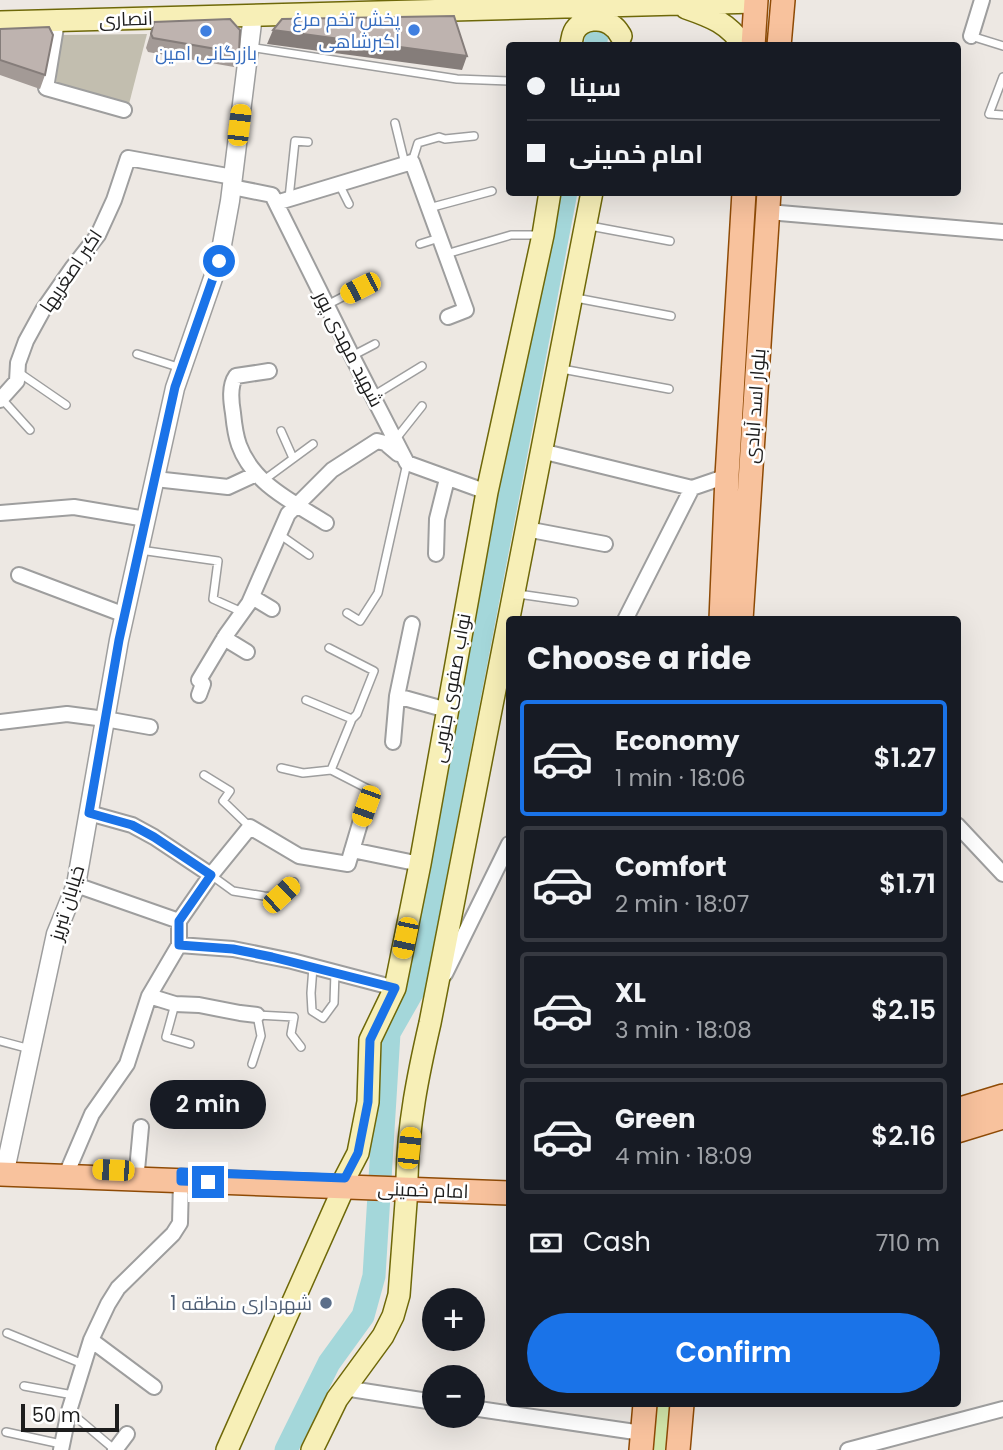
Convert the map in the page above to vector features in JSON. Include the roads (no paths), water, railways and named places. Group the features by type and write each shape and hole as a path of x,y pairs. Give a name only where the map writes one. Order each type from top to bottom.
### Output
{"main road":[{"path":"779,42 783,0"},
{"path":"753,42 758,1"},
{"name":"انصاری","path":"0,22 253,15 344,6 533,7 758,1"},
{"path":"620,41 638,4"},
{"path":"675,4 716,19 731,29 741,42"},
{"path":"533,7 560,25 569,42"},
{"path":"572,42 574,33 582,24 593,20 604,21 614,27 620,41"},
{"name":"نواب صفوی جنوبی","path":"227,1450 349,1182 358,1153 368,1102 370,1040 395,988 487,492 549,196"},
{"path":"510,616 591,196"},
{"name":"بلوار اسد آبادی","path":"722,616 727,476 744,196"},
{"name":"بلوار اسد آبادی","path":"741,616 769,202"},
{"path":"732,388 755,390"},
{"path":"312,1450 337,1399 383,1336 399,1295 403,1184 415,1091 500,696 505,658"},
{"path":"961,1109 1003,1096"},
{"path":"961,1130 1003,1118"},
{"name":"امام خمینی","path":"66,1173 137,1170 181,1176"},
{"name":"امام خمینی","path":"2,1171 403,1184 506,1193"},
{"name":"امام خمینی","path":"403,1184 506,1179"},
{"path":"641,1442 645,1407"},
{"path":"678,1450 682,1407"}],"street":[{"path":"971,36 982,0"},
{"name":"خیابان تبریز","path":"2,1171 56,934 76,885 125,615 175,387 219,261 253,15"},
{"path":"57,21 46,88 124,110"},
{"name":"اکبر اصغریها","path":"1,399 17,381 18,363 26,341 43,310 98,235 114,200 128,158 232,182"},
{"path":"232,182 283,201 408,163 429,208 466,310 448,317"},
{"name":"شهید مهدی پور","path":"283,201 327,305 407,463"},
{"path":"769,202 1003,232"},
{"path":"269,371 236,376 232,381 231,402 239,446 259,477 326,523"},
{"path":"199,695 204,684 200,680 252,597 288,514 332,470 377,441 385,443 407,463 487,492"},
{"path":"541,451 692,488 727,476"},
{"path":"155,479 228,487 259,477"},
{"path":"436,554 437,519 447,479"},
{"path":"627,616 692,488"},
{"path":"0,513 74,507 146,519"},
{"path":"526,529 605,544"},
{"path":"19,575 125,615"},
{"path":"252,597 272,609"},
{"path":"393,743 397,696 412,624"},
{"path":"224,638 247,652"},
{"path":"397,696 447,710"},
{"path":"0,722 67,714 150,727"},
{"path":"89,813 132,825 211,875"},
{"path":"66,1173 92,1114 127,1064 149,996 179,945 179,921 211,875 250,827 299,856 348,864 361,820"},
{"path":"961,829 1003,874"},
{"path":"352,850 420,864"},
{"path":"435,996 506,850"},
{"path":"76,885 179,921"},
{"path":"179,945 233,949 395,988"},
{"path":"149,996 175,1004 199,1005 257,1015"},
{"path":"137,1170 141,1127"},
{"path":"62,1447 69,1411 91,1340 108,1304 118,1288 173,1234 180,1223 181,1176"},
{"path":"91,1340 154,1387"},
{"path":"344,1388 422,1400"},
{"path":"848,1450 1003,1409"},
{"path":"485,1411 641,1442"},
{"path":"115,1450 127,1434"}],"lane":[{"path":"971,36 1003,46"},
{"path":"248,47 457,79 506,81"},
{"path":"1003,77 989,114 1003,115"},
{"path":"395,123 408,163"},
{"path":"408,163 418,143 439,137 445,139 474,135"},
{"path":"283,201 295,141 307,142"},
{"path":"339,184 349,204"},
{"path":"429,208 492,191"},
{"path":"586,225 670,241"},
{"path":"446,254 511,235 543,235"},
{"path":"420,244 440,237"},
{"path":"327,305 360,288"},
{"path":"571,297 671,316"},
{"path":"352,356 375,344"},
{"path":"137,354 182,368"},
{"path":"372,397 422,366"},
{"path":"558,369 669,389"},
{"path":"18,371 66,405"},
{"path":"1,399 30,430"},
{"path":"395,440 422,406"},
{"path":"281,431 293,458"},
{"path":"259,477 313,444"},
{"path":"347,613 360,621 378,593 407,463"},
{"path":"279,534 309,555"},
{"path":"139,550 218,561 213,599 243,612"},
{"path":"513,594 575,602"},
{"path":"329,648 374,671 331,770"},
{"path":"306,700 352,719"},
{"path":"281,768 303,773 331,770 372,791 361,820"},
{"path":"204,775 230,791 223,801 250,827"},
{"path":"211,875 233,891 264,897 281,895 294,882"},
{"path":"313,967 312,1011 323,1018 334,1003 335,972"},
{"path":"175,1004 166,1037 190,1044"},
{"path":"252,1064 261,1036 257,1015 294,1017 291,1034 300,1047"},
{"path":"0,1041 31,1049"},
{"path":"7,1333 84,1364"},
{"path":"24,1386 74,1395"},
{"path":"69,1411 115,1450"},
{"path":"6,1432 62,1447"}],"waterway":[{"path":"596,42 598,30"},
{"path":"286,1450 329,1363 363,1316 374,1276 389,1033 413,991 565,196"}],"place":[{"name":"پخش تخم مرغ اکبرشاهی","path":"414,30"},
{"name":"بازرگانی امین","path":"206,31"},
{"name":"شهرداری منطقه 1","path":"326,1303"}]}
